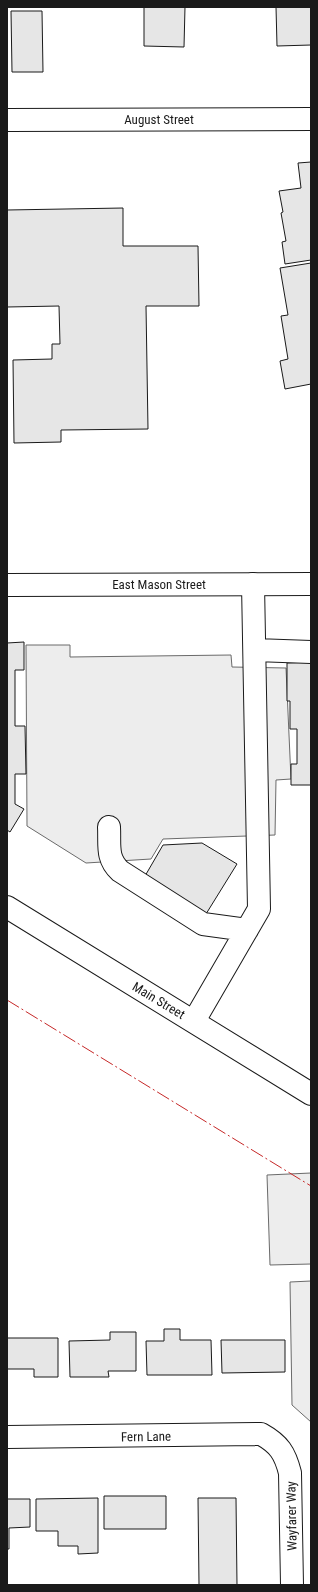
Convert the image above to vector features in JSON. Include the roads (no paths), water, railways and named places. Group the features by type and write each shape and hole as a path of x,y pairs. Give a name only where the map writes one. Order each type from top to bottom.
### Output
{"street":[{"name":"August Street","path":"7,120 311,119"},
{"name":"East Mason Street","path":"7,584 311,584"},
{"path":"194,1021 260,909 253,584"},
{"path":"255,650 311,652"},
{"path":"109,827 110,857 113,865 120,871 203,924 247,930"},
{"name":"Main Street","path":"7,907 311,1094"},
{"name":"Fern Lane","path":"7,1437 261,1434 273,1440 280,1448"},
{"name":"Wayfarer Way","path":"280,1448 287,1460 290,1473 292,1585"}]}
